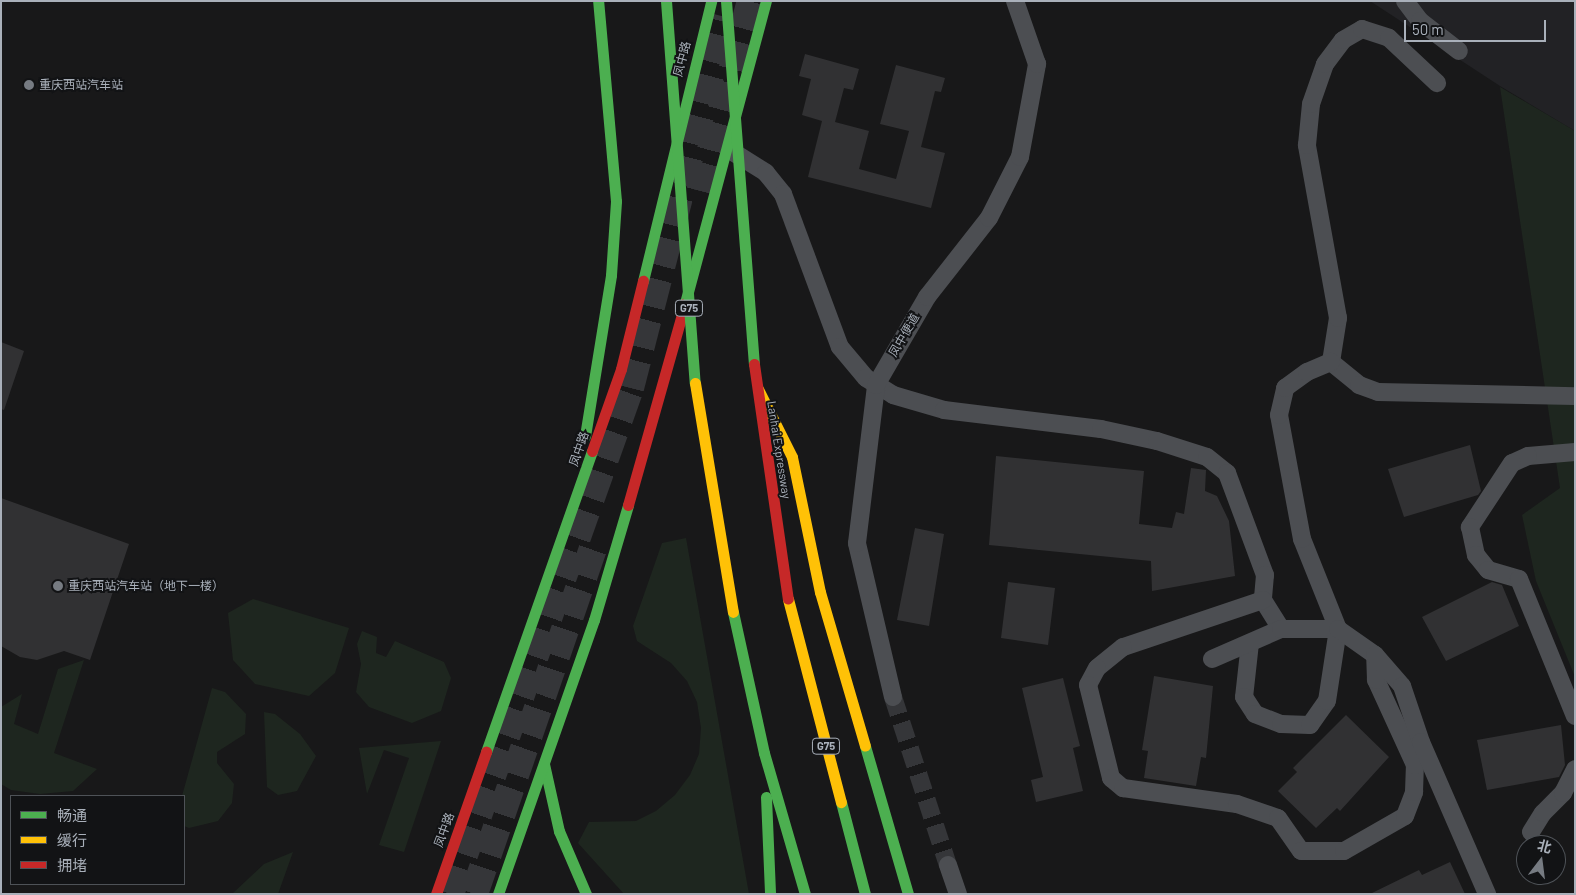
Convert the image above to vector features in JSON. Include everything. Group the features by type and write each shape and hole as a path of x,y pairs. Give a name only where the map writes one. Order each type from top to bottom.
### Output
{"main road":[{"path":"575,506 610,275 616,201 598,1"},
{"name":"G75","path":"666,1 696,395 733,612 764,753 805,894"},
{"name":"凤中路","path":"436,894 575,506 620,369 711,1"},
{"name":"Lanhai Expressway","path":"726,1 755,382 788,599 865,894"},
{"path":"498,894 594,620 727,148 766,1"},
{"path":"755,382 792,457 820,592 908,894"},
{"path":"764,753 770,894"},
{"path":"544,764 559,831 586,894"}],"street":[{"name":"凤中便道","path":"893,697 858,543 876,385 927,297 989,218 1020,158 1037,64 1015,1"},
{"path":"1405,1 1420,21 1459,52"},
{"path":"1331,362 1338,318 1307,146 1311,104 1324,64 1343,40 1362,29 1389,38 1437,82"},
{"path":"727,148 766,173 782,194 840,347 866,378 876,385 893,395 944,410 1101,429 1156,441 1206,457 1227,473 1265,576 1263,600 1281,630"},
{"path":"1331,362 1359,385 1378,392 1575,396"},
{"path":"1250,643 1244,697 1255,714 1281,724 1310,725 1327,701 1338,629 1302,539 1279,416 1285,388 1307,372 1331,362"},
{"path":"1575,452 1528,456 1512,463 1470,527 1476,554 1488,570 1519,579 1575,716"},
{"path":"1263,600 1123,647 1097,668 1088,685 1111,778 1123,788 1237,804 1278,818 1301,851 1344,851 1404,816 1414,792 1415,765 1376,680 1375,655"},
{"path":"1212,659 1281,630 1338,629 1375,655 1402,686 1421,742 1487,894"},
{"path":"1531,832 1543,813 1563,793 1575,769"},
{"path":"948,865 958,894"}],"shaded area":[{"path":"1370,1 1575,1 1575,131 1500,86"},
{"path":"1500,87 1575,131 1575,677 1536,581 1522,515 1560,488"},
{"path":"686,538 749,894 624,894 578,843 589,822 636,821 656,811 675,795 690,775 699,754 701,728 697,702 687,681 671,663 637,641 633,626 662,543"},
{"path":"253,599 349,628 335,673 309,696 255,684 233,660 228,613"},
{"path":"362,631 377,637 376,653 386,657 395,641 444,662 451,678 441,711 412,723 369,707 356,692 361,664 357,644"},
{"path":"84,660 54,753 97,769 73,791 40,794 11,790 1,784 1,707 22,694 14,724 38,734 58,669"},
{"path":"212,688 225,692 246,714 245,734 217,752 217,763 234,784 232,803 218,821 189,828 185,826 185,795 182,795"},
{"path":"264,712 275,714 300,734 316,756 297,791 278,795 267,787"},
{"path":"441,741 404,852 379,845 409,758 384,750 367,794 359,748"},
{"path":"293,852 278,894 232,894 264,864"}],"building":[{"path":"805,54 859,69 853,90 844,88 835,122 869,131 859,169 896,179 909,131 880,124 896,65 945,78 941,92 935,91 921,147 945,153 931,208 808,177 822,121 802,115 811,79 799,76"},
{"path":"1,342 24,351 4,410 1,409"},
{"path":"1470,445 1481,491 1478,495 1404,517 1388,469"},
{"path":"996,456 1144,471 1139,524 1172,528 1176,512 1184,514 1191,468 1206,470 1205,491 1217,496 1229,521 1235,576 1152,591 1151,561 989,545"},
{"name":"重庆西站汽车站（地下一楼）","path":"1,498 129,544 90,660 64,651 37,660 20,657 1,646"},
{"path":"915,528 944,534 929,626 897,620"},
{"path":"1008,582 1055,588 1048,645 1001,638"},
{"path":"1492,582 1502,585 1519,626 1446,661 1422,617"},
{"path":"1154,676 1213,686 1206,758 1201,757 1196,786 1144,778 1148,751 1142,750"},
{"path":"1063,678 1080,746 1073,748 1083,791 1036,802 1031,780 1043,777 1022,688"},
{"path":"1346,715 1389,757 1340,811 1337,808 1316,828 1278,791 1297,772 1293,768"},
{"path":"1561,725 1565,765 1559,777 1487,790 1477,740"},
{"path":"1450,862 1465,894 1370,894 1419,870 1422,875"}],"tunnel":[{"path":"700,191 751,1"},
{"path":"450,894 630,388 725,17"},
{"path":"474,894 594,545"},
{"path":"893,697 948,865"}],"traffic: fast":[{"path":"585,436 611,275 616,201 598,1"},
{"path":"666,1 695,383"},
{"path":"643,281 711,1"},
{"path":"726,1 754,364"},
{"path":"685,303 766,1"},
{"path":"486,752 592,451"},
{"path":"498,894 594,620 628,505"},
{"path":"733,612 764,753 805,894"},
{"path":"865,746 908,894"},
{"path":"544,764 559,831 586,894"},
{"path":"766,797 770,894"},
{"path":"841,802 865,894"}],"traffic: slow":[{"path":"695,383 733,612"},
{"path":"758,389 792,457 820,592 865,746"},
{"path":"788,599 841,802"}],"traffic: jam":[{"path":"592,451 621,369 643,281"},
{"path":"628,505 685,303"},
{"path":"754,364 788,599"},
{"path":"436,894 486,752"}],"place":[{"name":"重庆西站汽车站","path":"29,85"},
{"name":"重庆西站汽车站（地下一楼）","path":"58,586"}]}
